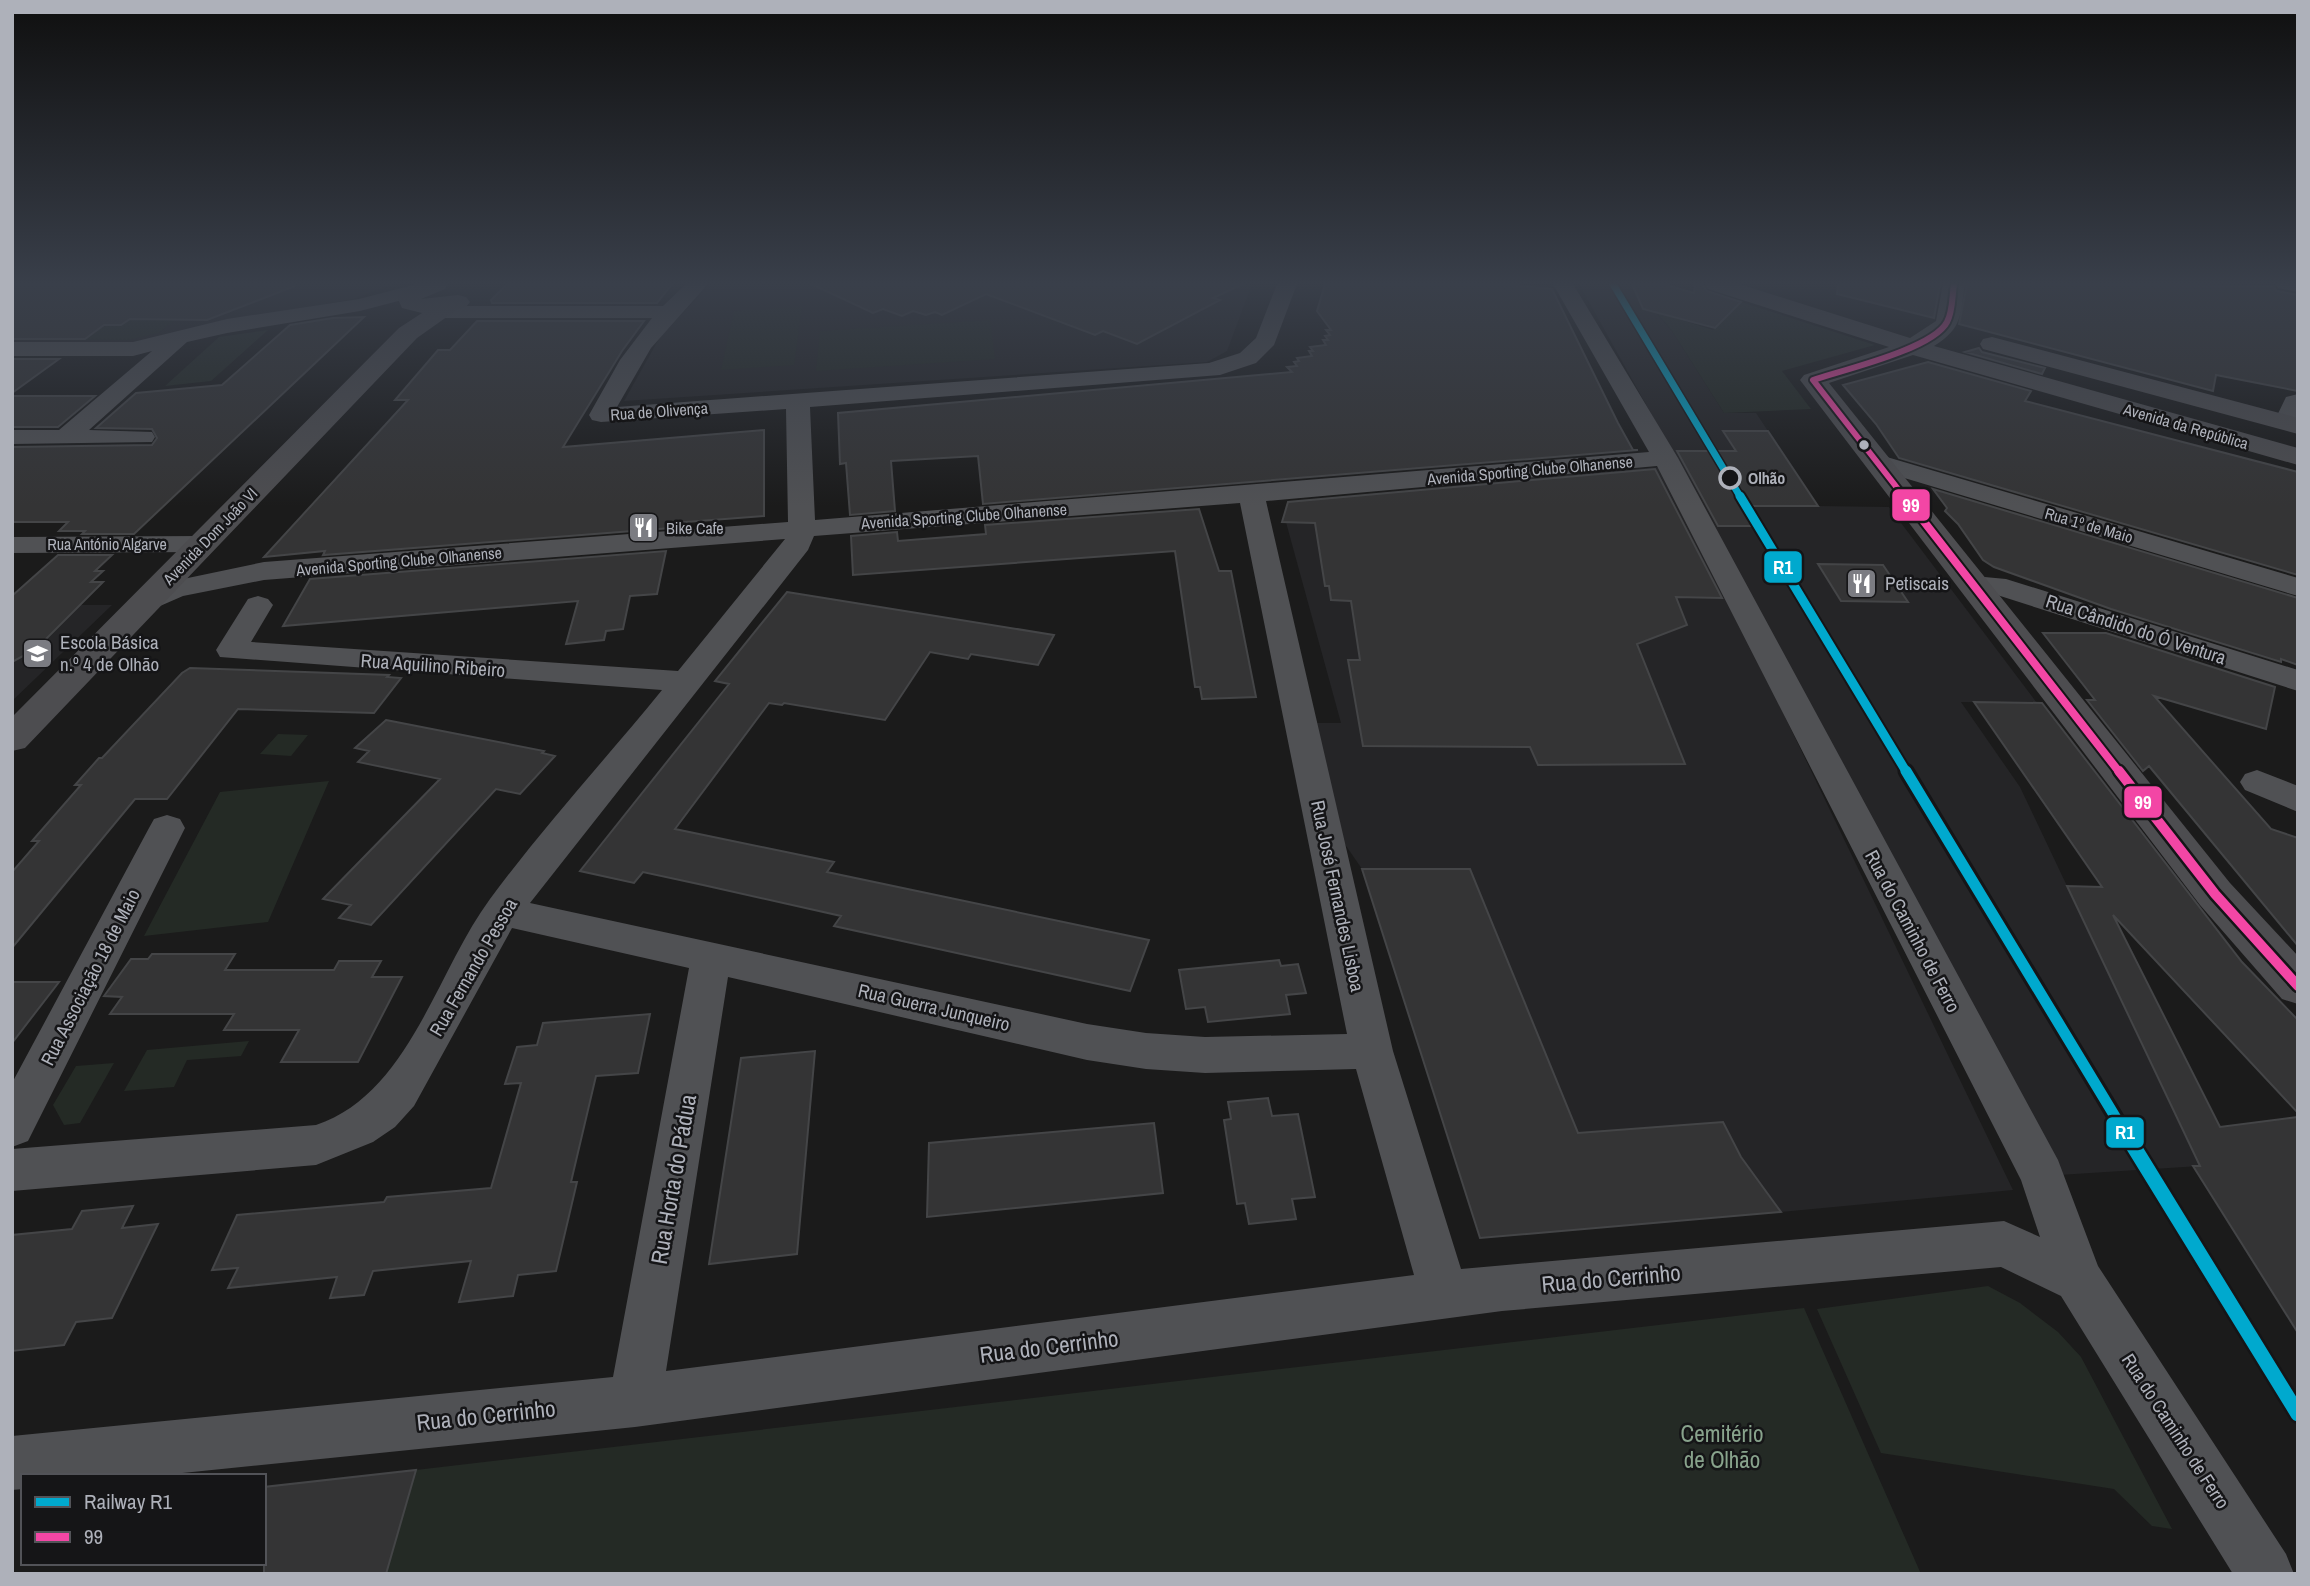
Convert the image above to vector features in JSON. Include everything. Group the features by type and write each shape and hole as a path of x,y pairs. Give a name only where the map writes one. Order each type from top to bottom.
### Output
{"main road":[{"name":"Avenida Dom João VI","path":"12,739 384,358"},
{"path":"1881,358 1813,380 2215,894 2298,986"},
{"name":"Avenida da República","path":"1947,358 2298,457"},
{"name":"Avenida da República","path":"2054,358 2294,416"}],"street":[{"path":"65,437 157,358"},
{"name":"Rua de Olivença","path":"632,358 601,415 797,401"},
{"path":"802,528 797,401 1212,370 1248,358"},
{"name":"Rua do Caminho de Ferro","path":"1606,358 1665,458 2042,1175 2078,1279 2266,1574"},
{"path":"12,437 143,437"},
{"name":"Avenida Sporting Clube Olhanense","path":"145,604 174,589 264,571 1251,494 1665,458"},
{"name":"Rua 1º de Maio","path":"1880,463 2298,587"},
{"name":"Rua José Fernandes Lisboa","path":"1251,494 1372,1051 1444,1294"},
{"name":"Rua Fernando Pessoa","path":"12,1170 316,1145 346,1135 372,1121 401,1091 502,911 798,544 802,528"},
{"name":"Rua António Algarve","path":"12,545 199,548"},
{"name":"Avenida Sporting Clube Olhanense","path":"199,548 222,566 264,571"},
{"name":"Rua Cândido do Ó Ventura","path":"1973,585 1996,585 2298,681"},
{"name":"Rua Aquilino Ribeiro","path":"258,605 231,650 688,682"},
{"path":"2257,782 2298,800"},
{"name":"Rua Associação 18 de Maio","path":"12,1127 167,828"},
{"name":"Rua Guerra Junqueiro","path":"502,911 1087,1042 1146,1051 1205,1055 1372,1051"},
{"name":"Rua Horta do Pádua","path":"635,1401 711,958"},
{"name":"Rua do Cerrinho","path":"12,1463 635,1401 1444,1294 2004,1244 2078,1279"}],"shaded area":[{"path":"648,358 1214,358 1207,362 624,401"},
{"path":"1620,358 1689,358 1724,413 1756,413 1818,506 1889,507 2037,703 1961,702 2020,787 2200,1166 2059,1175"},
{"path":"1660,467 1722,586 2013,1190 1781,1212 1741,1157 1723,1122 1578,1133 1470,869 1362,869 1344,843 1315,723 1341,723 1284,515 1286,507 1292,503 1529,497 1520,478"},
{"name":"Escola Básica n.º 4 de Olhão","path":"12,605 112,605 12,701"}],"green space":[{"path":"196,358 237,358 211,381 165,386"},
{"path":"724,358 795,358 794,365 721,370"},
{"path":"817,358 995,359 816,371"},
{"path":"1689,358 1828,358 1782,371 1811,409 1724,413"},
{"path":"278,734 308,735 291,756 260,754"},
{"path":"329,781 268,922 144,936 220,792"},
{"path":"249,1041 241,1056 187,1060 174,1087 124,1091 147,1050"},
{"path":"114,1063 80,1123 64,1125 53,1105 76,1066"},
{"path":"1988,1286 2020,1303 2058,1332 2081,1357 2172,1529 2152,1526 2114,1489 1881,1453 1817,1309"},
{"name":"Cemitério de Olhão","path":"1804,1308 1921,1574 386,1574 416,1470"}],"building":[{"path":"253,358 321,358 134,534 59,531 68,522 12,522 12,447 152,445 157,438 152,429 96,428 136,393 222,385"},
{"path":"431,358 618,358 563,447 764,430 764,516 673,523 671,528 323,555 325,551 264,557 408,400 395,400"},
{"path":"1297,358 1586,358 1633,450 1638,450 983,504 978,456 891,461 895,511 850,515 846,463 840,464 838,413 1292,372 1287,367 1297,366 1294,362 1299,361"},
{"path":"1986,358 2006,358 2045,368 2042,374"},
{"path":"2088,358 2298,358 2298,391 2216,375 2213,391"},
{"path":"12,359 59,359 12,393"},
{"path":"1928,362 2031,391 2025,401 2298,472 2298,575 1899,458 1876,424 1843,385"},
{"path":"12,396 95,396 58,427 12,427"},
{"path":"1723,431 1768,431 1818,506 1740,506 1752,526 1718,526 1677,451 1736,451"},
{"path":"1655,469 1722,598 1676,597 1687,625 1637,644 1685,764 1538,765 1530,747 1363,746 1348,660 1360,660 1351,601 1331,600 1329,586 1325,586 1315,523 1282,522 1288,502"},
{"path":"1933,489 2298,598 2298,665 2111,609 1994,567 1983,560 1958,524 1945,511 1947,508"},
{"path":"1199,509 1219,571 1231,571 1256,697 1202,699 1200,687 1195,687 1175,551 853,575 851,536 897,532 898,541 986,534 985,525"},
{"path":"666,551 657,594 630,596 623,629 606,631 604,640 566,644 578,601 283,626 310,579"},
{"path":"58,555 112,555 95,571 103,571 91,582 103,582 36,649 12,662 12,596"},
{"path":"1818,564 1883,565 1908,602 1841,601"},
{"path":"787,592 1054,635 1038,665 971,654 968,659 930,652 885,720 784,703 769,703 675,829 834,862 827,872 1149,940 1130,991 834,926 841,916 703,885 643,872 634,883 580,871 729,684 715,681"},
{"path":"2043,633 2106,633 2275,687 2266,729 2154,696 2271,829 2298,838 2298,946 2149,766 2143,771 2087,700 2095,700"},
{"path":"190,668 389,675 387,677 401,678 374,713 238,709 167,799 135,799 12,948 12,872 39,841 32,841 81,785 75,785 182,673"},
{"path":"1974,702 2042,703 2242,962 2298,1020 2298,1113 2113,915 2220,1127 2298,1117 2298,1333 2193,1166 2200,1166 2067,886 2102,887"},
{"path":"386,720 544,751 542,753 555,756 520,794 496,789 371,925 339,918 351,905 323,899 440,779 358,762 369,751 355,748"},
{"path":"1362,869 1470,869 1578,1133 1723,1122 1741,1157 1781,1212 1480,1238"},
{"path":"152,954 235,954 225,970 334,970 339,961 381,961 372,977 402,977 358,1062 281,1062 299,1030 224,1030 234,1014 110,1014 122,997 104,996 131,959 148,959"},
{"path":"1279,960 1281,966 1298,964 1306,993 1286,995 1290,1014 1208,1022 1205,1007 1186,1009 1179,970"},
{"path":"12,982 59,982 12,1043"},
{"path":"650,1014 638,1073 596,1076 571,1182 577,1182 556,1271 518,1275 513,1296 459,1302 471,1261 373,1271 364,1295 330,1298 337,1277 228,1288 238,1268 212,1270 237,1215 384,1202 387,1197 491,1188 521,1083 505,1084 517,1047 537,1045 543,1023"},
{"path":"815,1051 797,1254 709,1264 741,1058"},
{"path":"1268,1098 1272,1116 1298,1114 1315,1197 1292,1199 1296,1219 1249,1224 1245,1203 1237,1204 1224,1120 1231,1119 1228,1102"},
{"path":"1154,1123 1163,1193 927,1217 929,1143"},
{"path":"133,1206 122,1228 158,1224 112,1318 76,1322 64,1345 12,1351 12,1235 72,1229 82,1211"},
{"path":"416,1470 386,1574 264,1574 266,1487"}],"rail line":[{"name":"R1","path":"1657,358 2036,988 2298,1414"}],"transit line":[{"name":"99","path":"1882,358 1813,380 2215,894 2298,986"}],"place":[{"name":"Olhão","path":"1730,478"},
{"name":"Bike Cafe","path":"643,528"},
{"name":"Petiscais","path":"1862,583"},
{"name":"Escola Básica n.º 4 de Olhão","path":"37,653"}]}
